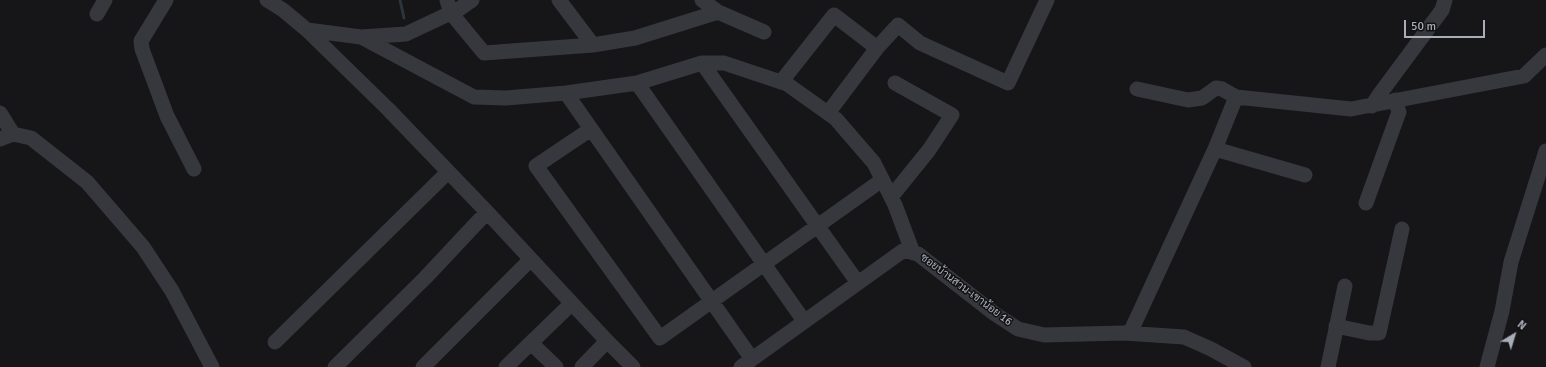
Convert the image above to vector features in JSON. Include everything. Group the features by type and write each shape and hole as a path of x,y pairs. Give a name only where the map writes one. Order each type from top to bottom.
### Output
{"street":[{"path":"97,14 105,0"},
{"path":"166,0 141,41 142,49 167,116 194,169"},
{"path":"268,0 283,10 307,30 388,109 487,212 571,304 633,367"},
{"path":"307,30 361,38 406,34 449,7 472,0"},
{"path":"559,0 593,45"},
{"path":"702,0 718,12 764,32"},
{"path":"828,113 877,48 898,25 920,43 1008,83 1047,0"},
{"path":"1372,106 1442,10 1445,0"},
{"path":"449,7 484,53 593,45 635,38 718,12"},
{"path":"781,82 834,15 877,48"},
{"path":"361,38 474,97 506,98 566,93 637,83 702,63 724,63 787,84 836,119 874,163 891,197 913,253"},
{"path":"1137,89 1188,100 1202,98 1216,88 1222,88 1236,97 1351,110 1524,76 1546,55"},
{"path":"702,63 858,283"},
{"path":"637,83 804,321"},
{"path":"891,197 929,150 952,115 896,83"},
{"path":"566,93 712,301 747,363"},
{"path":"1130,333 1215,149 1236,97"},
{"path":"1366,203 1399,112 1396,100"},
{"path":"0,113 6,136 31,138 87,182 138,241 172,291 212,367"},
{"path":"591,129 536,166 660,338 882,180"},
{"path":"1215,149 1305,175"},
{"path":"1487,367 1502,311 1511,262 1546,151"},
{"path":"275,342 448,172"},
{"path":"335,367 426,277 487,212"},
{"path":"1336,326 1369,333 1379,333 1402,229"},
{"name":"ซอยบ้านสวน-เขาน้อย 16","path":"747,363 904,250 918,254 995,314 1018,328 1044,335 1130,333 1184,337 1211,349 1244,367"},
{"path":"423,367 530,260"},
{"path":"1328,367 1345,286"},
{"path":"506,367 571,304"},
{"path":"582,367 607,341"},
{"path":"531,343 556,367"}],"waterway":[{"path":"400,0 404,18"}]}
